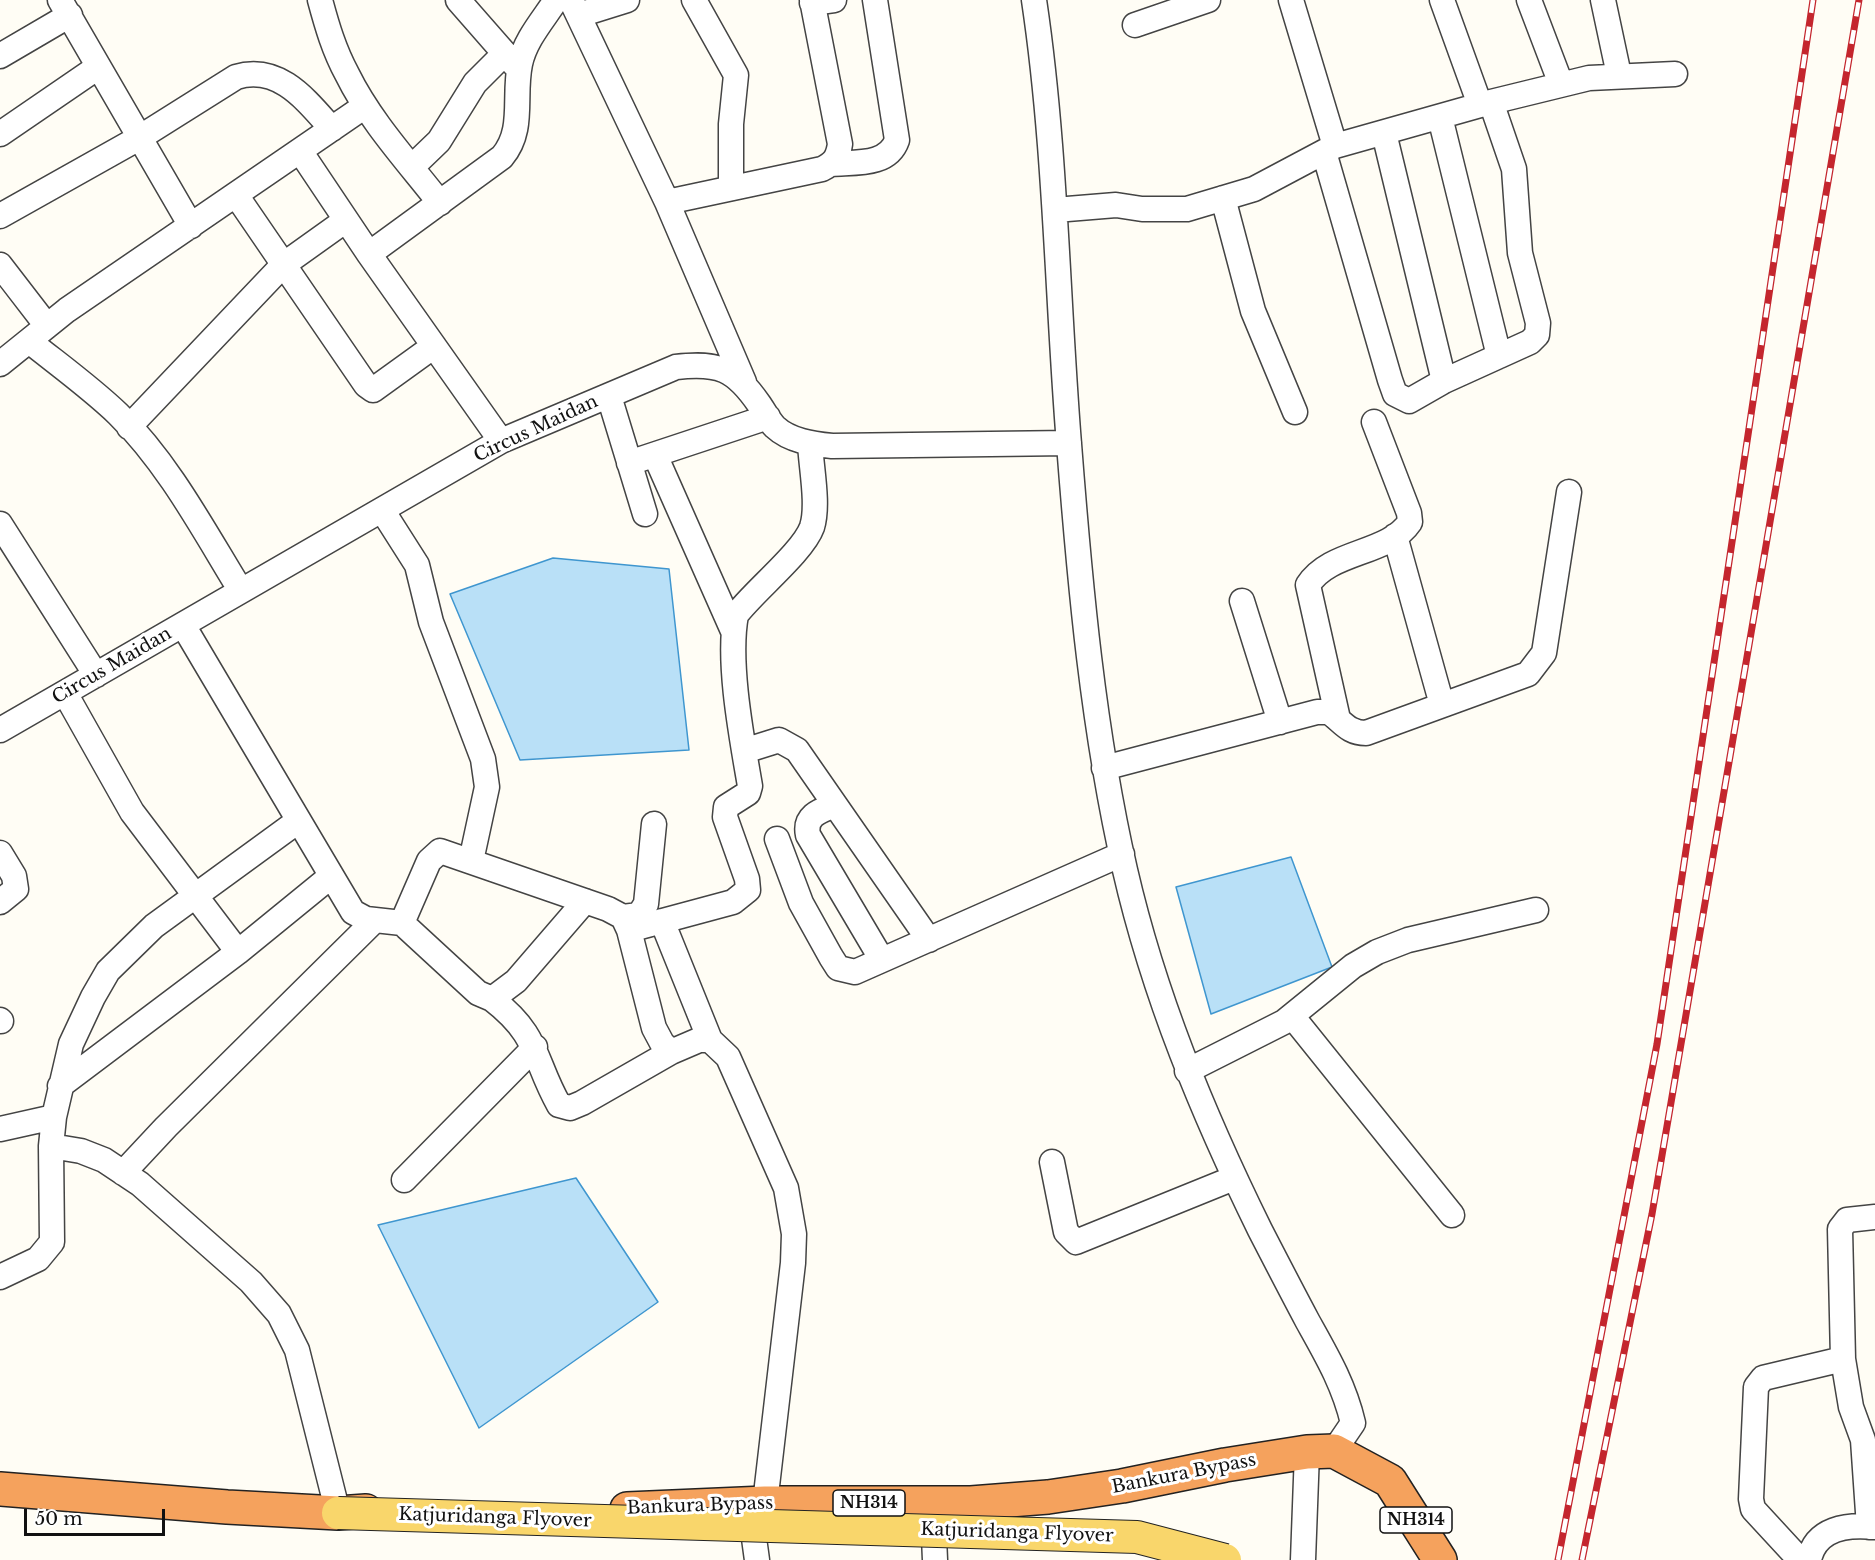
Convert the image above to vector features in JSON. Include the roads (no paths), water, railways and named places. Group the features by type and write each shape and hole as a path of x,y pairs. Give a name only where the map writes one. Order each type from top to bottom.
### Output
{"highway":[{"name":"Bankura Bypass","path":"0,1489 338,1513 432,1505 588,1511 757,1503 933,1503 1048,1497 1321,1451"},
{"name":"NH314","path":"1321,1451 1390,1481 1440,1560"}],"main road":[{"name":"Katjuridanga Flyover","path":"338,1513 1137,1537 1225,1560"}],"street":[{"path":"320,0 332,42 365,106 440,203"},
{"path":"369,254 502,157 513,144 517,129 512,62 458,0"},
{"path":"412,167 439,141 475,83 512,62 556,0"},
{"path":"627,0 575,8 667,202 744,382"},
{"path":"694,0 736,75 731,124 731,188"},
{"path":"667,202 822,169 832,164 884,158 893,151 897,140 875,0"},
{"path":"1034,0 1055,210 1069,443 1084,611 1104,768 1122,854 1149,962 1187,1071 1234,1178 1281,1272 1346,1392 1353,1423 1321,1451 1303,1560"},
{"path":"1135,25 1208,0"},
{"path":"1291,0 1395,394 1409,400 1444,381 1530,342 1537,335 1538,322 1520,253 1514,169 1442,0"},
{"path":"1529,0 1561,84"},
{"path":"1603,0 1619,75"},
{"path":"819,1 840,144 838,156 832,164"},
{"path":"0,56 65,8 191,226"},
{"path":"0,134 98,67"},
{"path":"3,207 139,138 236,77 251,73 272,76 303,96 332,129"},
{"path":"1055,210 1116,205 1142,209 1187,209 1254,189 1330,149 1486,103 1561,84 1619,75 1675,74"},
{"path":"0,364 47,326 365,106"},
{"path":"1440,117 1499,356"},
{"path":"1384,133 1444,381"},
{"path":"300,151 369,254 501,441"},
{"path":"236,195 366,385 374,390 434,346"},
{"path":"1223,198 1253,311 1295,411"},
{"path":"129,427 283,265 346,220"},
{"path":"0,265 47,326"},
{"path":"29,341 88,388 129,427 183,497 241,591"},
{"name":"Circus Maidan","path":"0,730 501,441 676,367 701,364 726,370 744,382 775,427 810,443 832,447 1069,443"},
{"path":"609,396 645,514"},
{"path":"629,463 768,417"},
{"path":"1338,718 1308,585 1313,578 1341,561 1405,530 1410,522 1409,513 1374,422"},
{"path":"402,923 434,855 440,851 585,901 626,924 662,921 733,902 748,890 747,879 725,817 726,807 748,794 750,786 744,751 733,631 736,615 742,607 803,542 812,527 814,510 810,443"},
{"path":"655,455 733,631"},
{"path":"1104,768 1317,712 1329,712 1355,734 1366,733 1528,674 1544,653 1569,492"},
{"path":"382,510 417,565 431,622 483,759 487,787 471,861"},
{"path":"0,524 96,675"},
{"path":"1395,536 1442,705"},
{"path":"1242,601 1280,722"},
{"path":"183,625 330,877 353,912 366,919 402,923 478,993 492,999 514,1016 535,1047 559,1105 570,1108 671,1052 699,1040 710,1040"},
{"path":"65,693 132,812 238,952"},
{"path":"744,751 779,740 797,750 928,940"},
{"path":"835,805 810,818 806,826 808,836 882,960"},
{"path":"0,1277 38,1259 51,1242 51,1146 60,1086 71,1044 108,971 147,932 194,894 298,821"},
{"path":"626,924 639,915 646,904 654,824"},
{"path":"777,839 801,903 838,968 855,972 1122,854"},
{"path":"0,853 14,876 16,889 0,902"},
{"path":"60,1086 238,952 330,877"},
{"path":"492,999 516,981 585,901"},
{"path":"1187,1071 1292,1016 1353,966 1377,952 1407,940 1536,910"},
{"path":"123,1173 166,1126 375,920"},
{"path":"662,921 710,1040 728,1057 777,1165 786,1188 794,1234 794,1263 757,1503 757,1560"},
{"path":"626,924 654,1028 662,1043 671,1052"},
{"path":"1292,1016 1452,1215"},
{"path":"404,1180 535,1047"},
{"path":"0,1129 54,1117"},
{"path":"51,1146 93,1155 148,1191 252,1282 279,1314 297,1350 338,1513"},
{"path":"1052,1162 1066,1232 1076,1242 1234,1178"},
{"path":"1809,1560 1814,1544 1830,1531 1840,1527 1872,1527 1863,1440 1851,1407 1843,1359 1840,1229 1847,1220 1875,1217"},
{"path":"1800,1560 1754,1509 1751,1499 1756,1387 1763,1378 1843,1359"},
{"path":"933,1503 935,1560"}],"water":[{"path":"553,558 669,569 689,750 520,760 450,594"},
{"path":"1291,857 1332,967 1211,1014 1176,887"},
{"path":"576,1178 658,1302 479,1428 378,1225"}],"railway":[{"path":"1558,1560 1657,1044 1813,0"},
{"path":"1582,1560 1652,1214 1859,0"}]}
